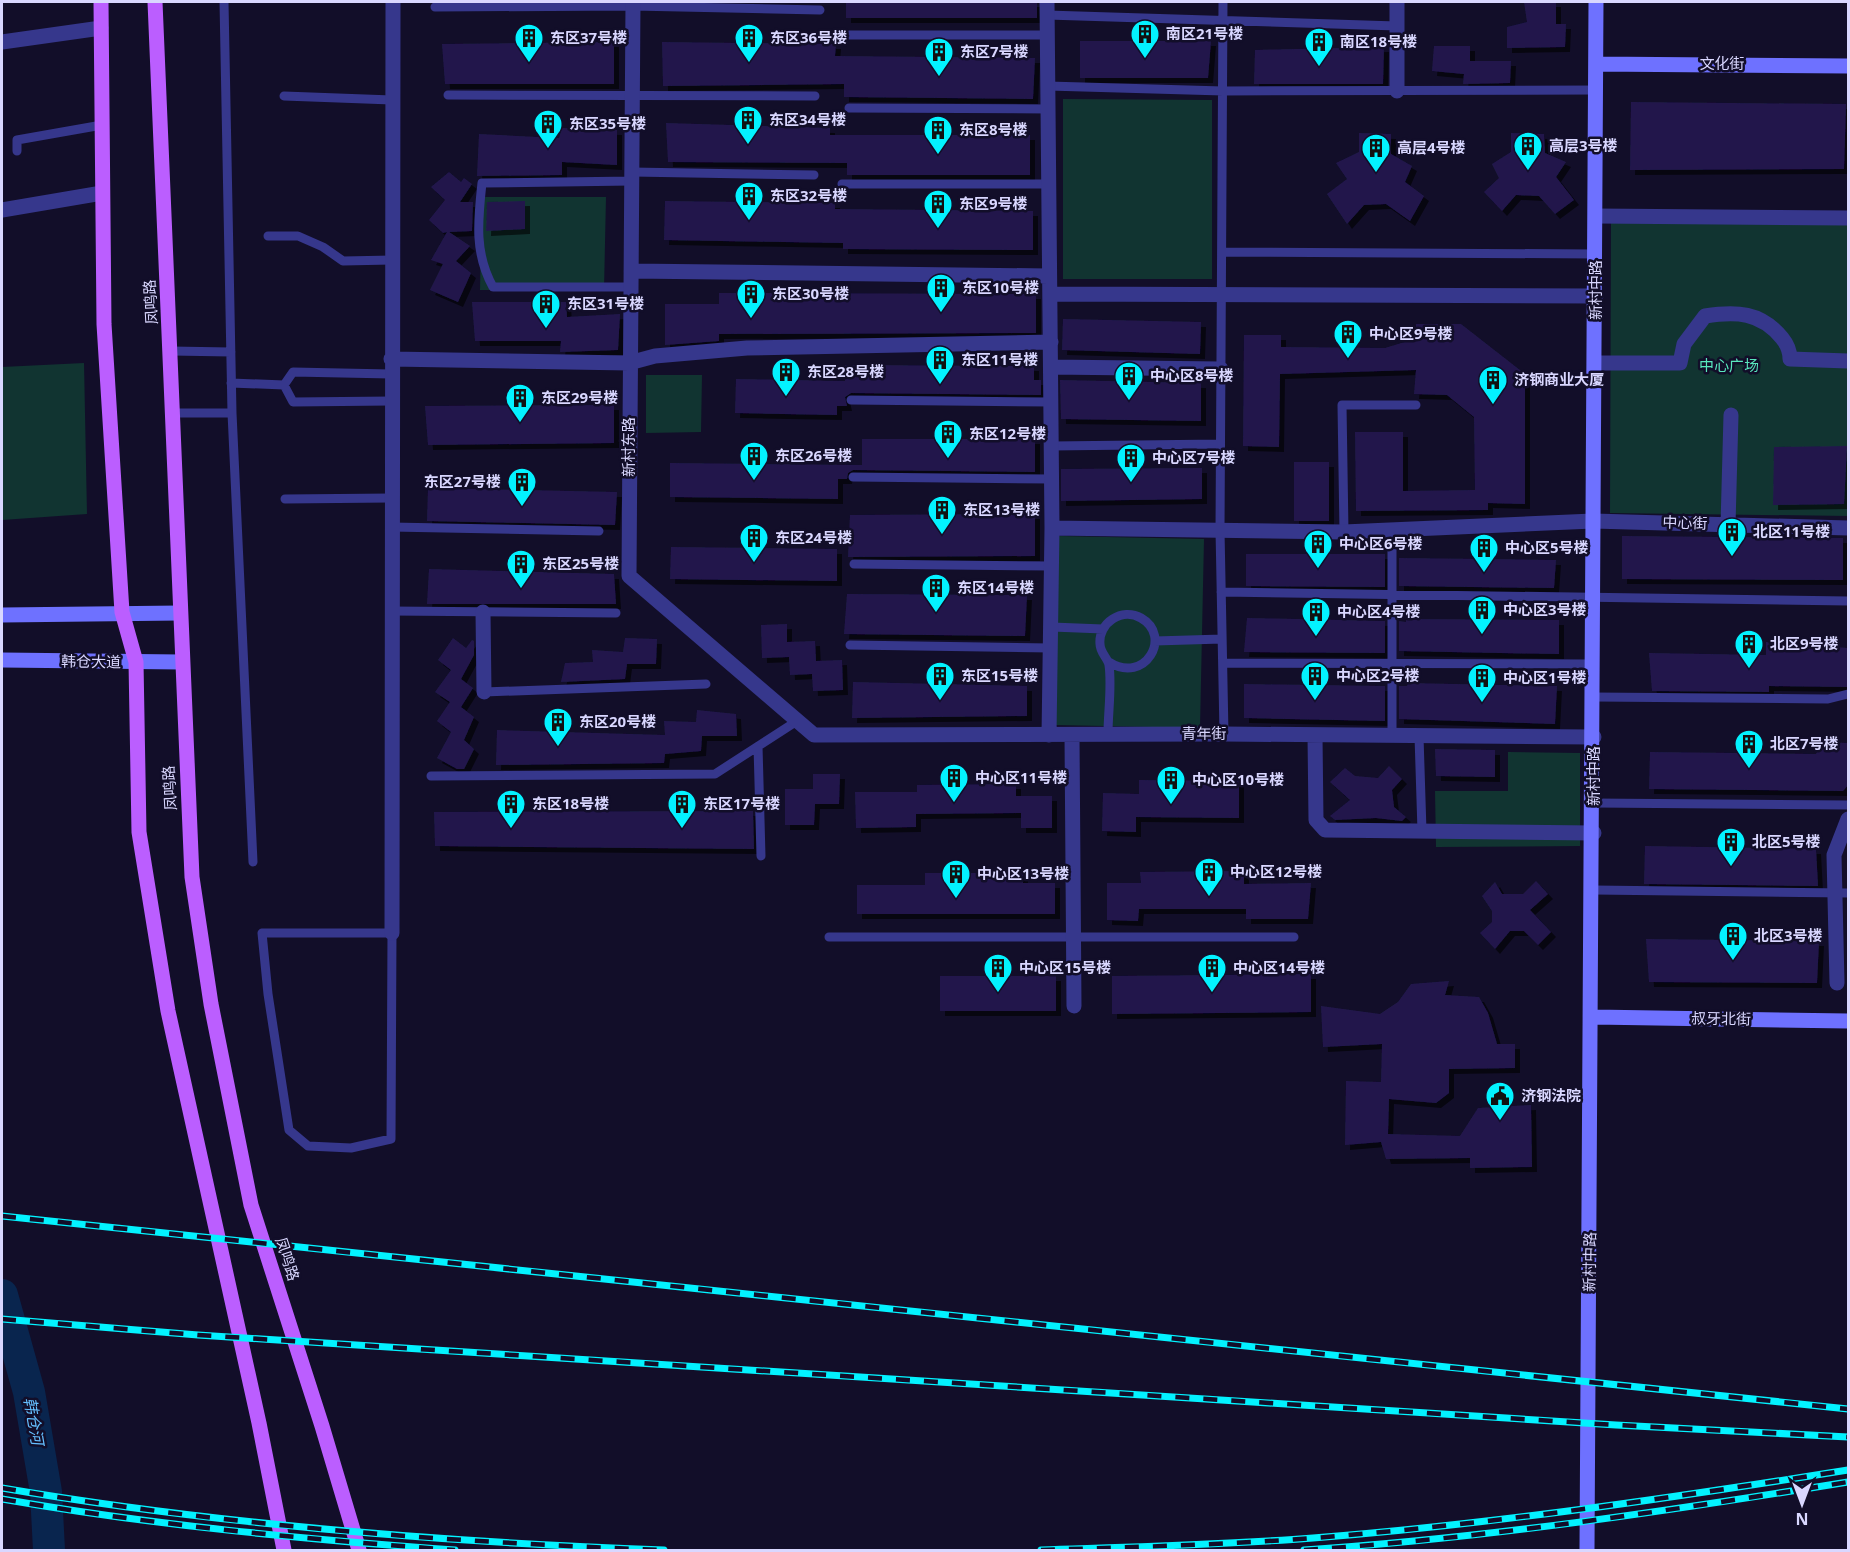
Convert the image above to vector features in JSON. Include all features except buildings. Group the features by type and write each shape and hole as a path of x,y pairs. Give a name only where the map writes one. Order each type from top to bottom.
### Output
{"main road":[{"name":"凤鸣路","path":"101,2 104,324 122,612 136,662 139,832 168,1011 259,1423 284,1551"},
{"name":"凤鸣路","path":"155,2 192,877 212,1004 249,1194 359,1551"}],"street":[{"path":"392,933 393,2"},
{"path":"1396,2 1397,91"},
{"name":"新村中路","path":"1587,1551 1594,1017 1593,520 1596,2"},
{"name":"新村东路","path":"633,4 629,576 814,735"},
{"path":"1047,8 1048,276 1052,446 1052,627 1049,735"},
{"path":"2,42 101,28"},
{"name":"文化街","path":"1596,64 1848,66"},
{"path":"2,210 102,193"},
{"path":"1596,216 1848,218"},
{"path":"631,271 1048,276"},
{"path":"1050,294 1596,296"},
{"path":"1595,363 1680,363 1684,344 1705,316 1741,313 1760,318 1775,329 1786,342 1790,359 1848,361"},
{"path":"391,366 629,363 655,356 747,348 1051,342"},
{"path":"1051,367 1221,369"},
{"path":"1728,525 1731,415"},
{"name":"中心街","path":"1052,528 1344,532 1593,520 1848,528"},
{"path":"7,616 122,612 180,613"},
{"path":"483,612 484,692"},
{"name":"韩仓大道","path":"8,660 182,662"},
{"name":"青年街","path":"814,735 1224,734 1594,737"},
{"path":"1072,735 1074,1006"},
{"path":"1315,736 1316,820 1325,830 1594,833"},
{"path":"1838,983 1841,893 1834,855 1848,819"},
{"name":"叔牙北街","path":"1594,1017 1848,1021"}],"lane":[{"path":"224,2 232,413 253,862"},
{"path":"1223,2 1220,530 1224,734"},
{"path":"435,7 633,4 820,10"},
{"path":"1047,8 1223,21 1397,26"},
{"path":"847,35 1048,34"},
{"path":"1048,86 1223,92 1596,90"},
{"path":"448,95 815,96"},
{"path":"284,96 392,100"},
{"path":"849,108 1049,109"},
{"path":"17,151 17,140 102,125"},
{"path":"632,287 493,287 483,269 477,234 482,183 632,177 814,175"},
{"path":"842,184 1049,184"},
{"path":"267,236 298,236 323,247 343,261 392,260"},
{"path":"1222,252 1596,254"},
{"path":"171,351 231,352"},
{"path":"284,385 293,372 391,366"},
{"path":"231,383 284,385"},
{"path":"284,385 293,402 391,401"},
{"path":"851,400 1051,402"},
{"path":"1344,532 1342,405 1416,405"},
{"path":"171,413 232,413"},
{"path":"1052,446 1220,444"},
{"path":"853,477 1052,479"},
{"path":"285,499 391,498"},
{"path":"391,527 598,531"},
{"path":"1392,530 1392,736"},
{"path":"854,564 1052,566"},
{"path":"1221,592 1848,602"},
{"path":"391,611 616,613"},
{"path":"1134,615 1149,624 1155,641 1150,658 1135,668 1117,667 1109,662 1100,647 1103,629 1116,616 1134,615"},
{"path":"1052,627 1103,629"},
{"path":"1155,641 1222,639"},
{"path":"850,645 1051,648"},
{"path":"1108,734 1109,662"},
{"path":"1223,663 1594,664"},
{"path":"484,692 706,684"},
{"path":"1594,697 1828,699 1848,694"},
{"path":"431,776 715,774 797,720"},
{"path":"1419,736 1422,831"},
{"path":"758,746 761,856"},
{"path":"1594,803 1848,805"},
{"path":"1594,890 1841,893"},
{"path":"262,933 392,933 391,1139 351,1148 308,1146 289,1130 267,994 262,933"},
{"path":"829,937 1074,935 1294,937"}],"green space":[{"path":"1063,99 1212,100 1212,279 1063,279"},
{"path":"482,197 606,197 604,290 480,290"},
{"name":"中心广场","path":"1611,218 1848,219 1848,516 1610,513"},
{"path":"84,363 87,514 2,520 2,367"},
{"path":"646,375 702,375 701,432 646,433"},
{"path":"1058,536 1204,539 1200,728 1054,725"},
{"path":"1508,752 1580,753 1580,846 1436,847 1435,791 1508,791"}],"waterway":[{"name":"韩仓河","path":"2,1295 29,1392 46,1492 49,1550"}],"railway":[{"path":"2,1216 1848,1409"},
{"path":"2,1319 198,1335 1616,1425 1848,1437"},
{"path":"1041,1550 1177,1546 1380,1532 1582,1509 1848,1470"},
{"path":"1304,1550 1509,1531 1848,1482"},
{"path":"2,1488 166,1512 332,1530 415,1537 664,1550"},
{"path":"2,1499 227,1530 455,1550"}],"place":[{"name":"南区21号楼","path":"1145,60"},
{"name":"东区37号楼","path":"529,64"},
{"name":"东区36号楼","path":"749,64"},
{"name":"南区18号楼","path":"1319,68"},
{"name":"东区7号楼","path":"939,78"},
{"name":"东区34号楼","path":"748,146"},
{"name":"东区35号楼","path":"548,150"},
{"name":"东区8号楼","path":"938,156"},
{"name":"高层3号楼","path":"1528,172"},
{"name":"高层4号楼","path":"1376,174"},
{"name":"东区32号楼","path":"749,222"},
{"name":"东区9号楼","path":"938,230"},
{"name":"东区10号楼","path":"941,314"},
{"name":"东区30号楼","path":"751,320"},
{"name":"东区31号楼","path":"546,330"},
{"name":"中心区9号楼","path":"1348,360"},
{"name":"东区11号楼","path":"940,386"},
{"name":"东区28号楼","path":"786,398"},
{"name":"中心区8号楼","path":"1129,402"},
{"name":"济钢商业大厦","path":"1493,406"},
{"name":"东区29号楼","path":"520,424"},
{"name":"东区12号楼","path":"948,460"},
{"name":"东区26号楼","path":"754,482"},
{"name":"中心区7号楼","path":"1131,484"},
{"name":"东区27号楼","path":"522,508"},
{"name":"东区13号楼","path":"942,536"},
{"name":"北区11号楼","path":"1732,558"},
{"name":"东区24号楼","path":"754,564"},
{"name":"中心区6号楼","path":"1318,570"},
{"name":"中心区5号楼","path":"1484,574"},
{"name":"东区25号楼","path":"521,590"},
{"name":"东区14号楼","path":"936,614"},
{"name":"中心区3号楼","path":"1482,636"},
{"name":"中心区4号楼","path":"1316,638"},
{"name":"北区9号楼","path":"1749,670"},
{"name":"东区15号楼","path":"940,702"},
{"name":"中心区2号楼","path":"1315,702"},
{"name":"中心区1号楼","path":"1482,704"},
{"name":"东区20号楼","path":"558,748"},
{"name":"北区7号楼","path":"1749,770"},
{"name":"中心区11号楼","path":"954,804"},
{"name":"中心区10号楼","path":"1171,806"},
{"name":"东区18号楼","path":"511,830"},
{"name":"东区17号楼","path":"682,830"},
{"name":"北区5号楼","path":"1731,868"},
{"name":"中心区12号楼","path":"1209,898"},
{"name":"中心区13号楼","path":"956,900"},
{"name":"北区3号楼","path":"1733,962"},
{"name":"中心区15号楼","path":"998,994"},
{"name":"中心区14号楼","path":"1212,994"},
{"name":"济钢法院","path":"1500,1122"}]}
